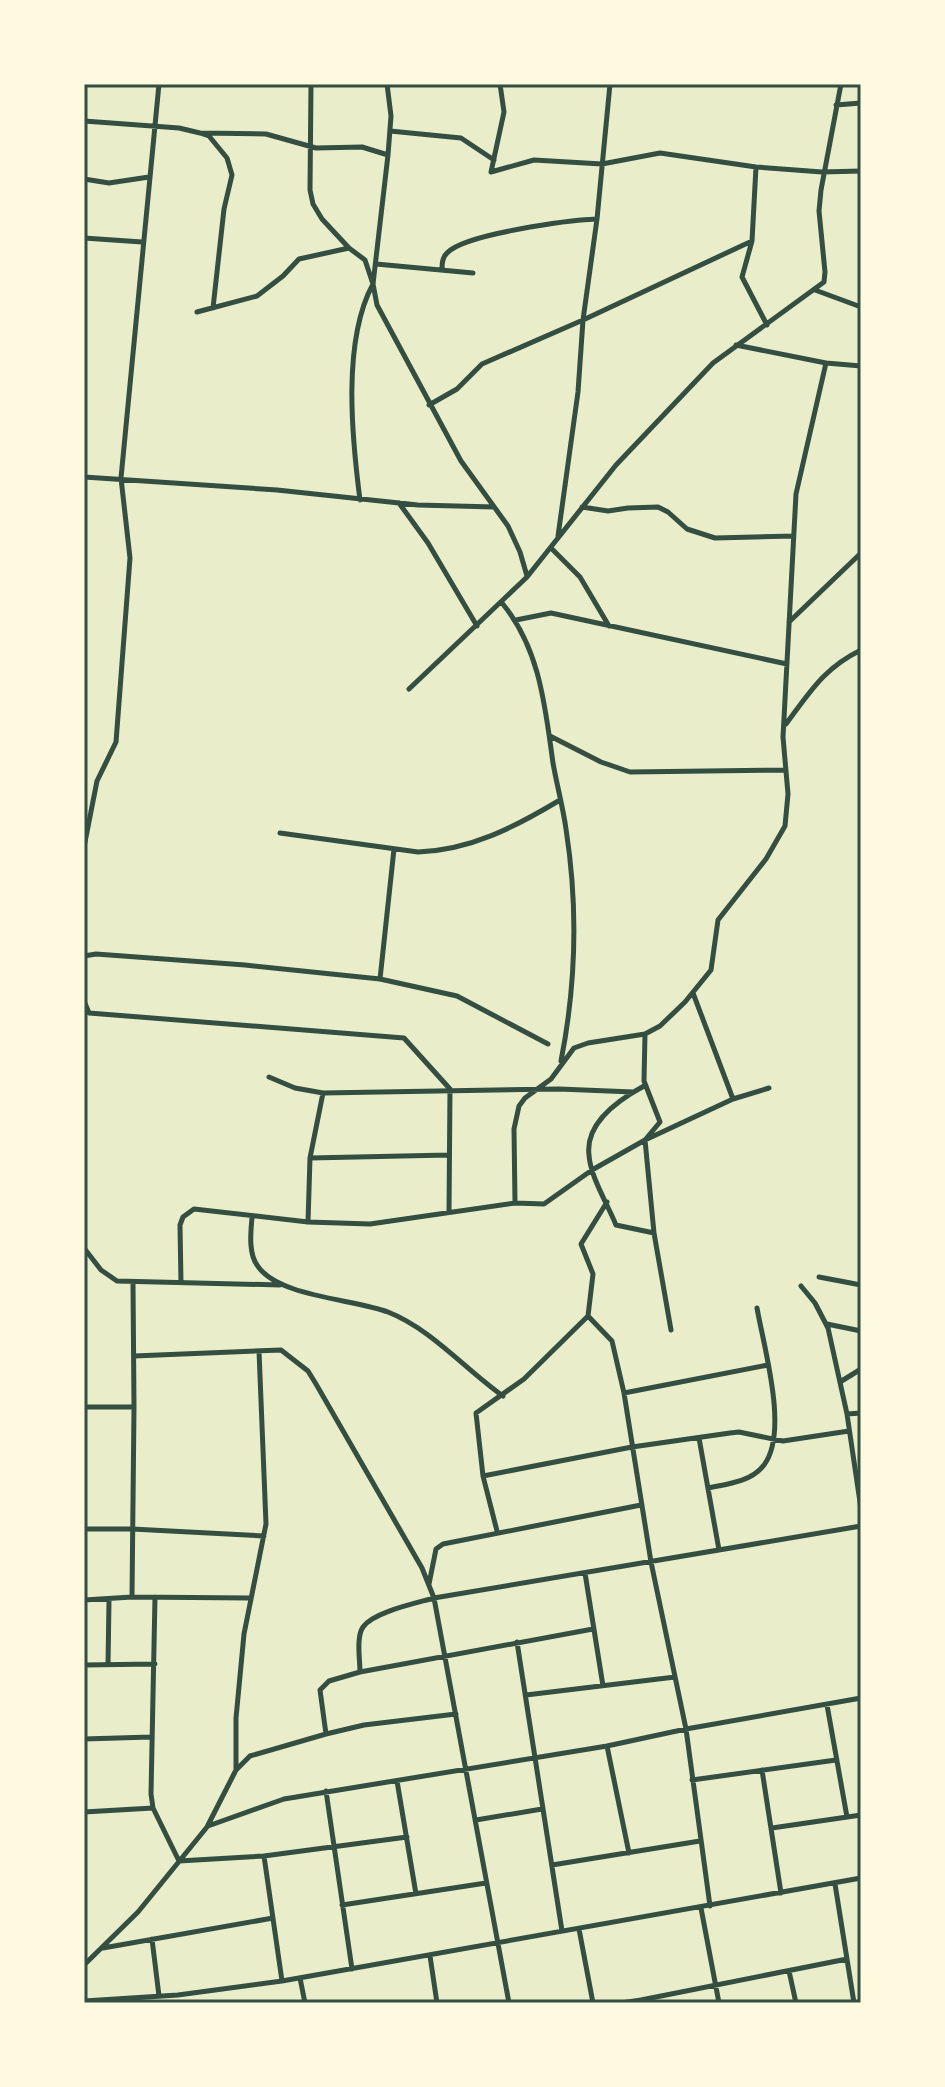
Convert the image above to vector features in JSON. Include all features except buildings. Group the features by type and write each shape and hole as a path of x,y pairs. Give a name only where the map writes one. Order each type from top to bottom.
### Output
{"street":[{"path":"84,847 97,781 116,742 130,558 121,478 159,84"},
{"path":"311,84 310,190 313,204 322,219 365,260 382,316 461,461 508,526 527,577"},
{"path":"360,500 353,437 355,355 362,309 373,284 376,264 390,131 387,84"},
{"path":"500,84 504,112 491,172 534,160 602,164 660,153 756,167 822,172 861,171"},
{"path":"557,539 578,392 583,320 597,219 610,84"},
{"path":"409,689 527,577 631,448 713,363 815,290 825,277 819,211 822,172 841,84"},
{"path":"836,105 861,103"},
{"path":"84,121 200,133 266,134 312,147 362,147 388,155"},
{"path":"390,131 461,138 494,160"},
{"path":"200,133 217,144 227,158 232,175 224,209 213,308"},
{"path":"756,167 752,241 742,277 767,325"},
{"path":"84,179 109,183 149,177"},
{"path":"442,270 447,253 480,239 554,223 597,219"},
{"path":"84,238 142,242"},
{"path":"429,405 457,389 482,364 752,241"},
{"path":"197,312 257,296 272,286 299,259 349,248"},
{"path":"376,264 473,273"},
{"path":"815,290 861,307"},
{"path":"736,345 826,363 861,366"},
{"path":"515,1203 515,1117 525,1098 551,1079 561,1062 580,1045 645,1034 660,1026 693,993 711,970 718,920 771,851 785,826 789,810 785,726 796,494 826,363"},
{"path":"84,477 277,490 399,503 494,507"},
{"path":"399,503 428,543 477,626"},
{"path":"582,507 608,511 658,507 687,529 715,538 793,536"},
{"path":"551,548 580,577 609,626"},
{"path":"789,622 861,553"},
{"path":"502,603 526,637 535,664 550,736 570,866 574,943 571,1004 561,1062"},
{"path":"516,620 551,613 787,664"},
{"path":"785,726 826,672 861,650"},
{"path":"550,736 608,765 630,772 785,770"},
{"path":"280,833 428,852 464,846 521,823 560,800"},
{"path":"380,979 394,849"},
{"path":"84,956 96,954 245,965 380,979 457,996 548,1044"},
{"path":"693,993 733,1099"},
{"path":"84,1001 89,1013 404,1038 450,1089 449,1212"},
{"path":"645,1034 644,1086 660,1122 645,1140 654,1233 671,1330"},
{"path":"269,1077 295,1088 323,1093 450,1089 633,1092"},
{"path":"644,1086 609,1111 592,1134 588,1155 616,1225 654,1233"},
{"path":"181,1283 180,1225 186,1213 199,1208 252,1217 370,1224 515,1203 535,1205 552,1200 592,1170 645,1140 733,1099 769,1088"},
{"path":"308,1222 310,1158 323,1093"},
{"path":"310,1158 449,1155"},
{"path":"497,1531 483,1476 476,1413 503,1396 588,1316 593,1274 581,1244 607,1202"},
{"path":"252,1217 251,1245 256,1265 284,1285"},
{"path":"84,1248 108,1277 133,1283 284,1285 391,1313 425,1334 503,1396"},
{"path":"819,1277 861,1285"},
{"path":"132,1597 133,1283"},
{"path":"801,1286 826,1324 847,1414 861,1509"},
{"path":"708,1488 734,1483 756,1473 770,1454 775,1419 757,1308"},
{"path":"588,1316 612,1341 624,1393 651,1562 686,1729 710,1906"},
{"path":"826,1324 861,1331"},
{"path":"134,1356 281,1350 308,1371 434,1598 509,2003"},
{"path":"236,1770 236,1718 250,1598 264,1536 266,1500 259,1351"},
{"path":"624,1393 768,1365"},
{"path":"840,1382 861,1369"},
{"path":"84,1407 134,1407"},
{"path":"847,1414 861,1413"},
{"path":"483,1476 632,1447 739,1432 795,1440 849,1431"},
{"path":"699,1438 719,1550"},
{"path":"429,1585 436,1549 443,1544 641,1505"},
{"path":"360,1672 363,1626 379,1615 434,1598 861,1526"},
{"path":"84,1529 264,1536"},
{"path":"585,1573 603,1686"},
{"path":"84,1600 132,1597 250,1598"},
{"path":"155,1597 151,1737 153,1808 179,1861"},
{"path":"108,1665 109,1600"},
{"path":"326,1734 320,1690 329,1681 446,1655 593,1629"},
{"path":"517,1642 562,1931"},
{"path":"84,1665 155,1664"},
{"path":"526,1695 675,1677"},
{"path":"207,1827 270,1802 607,1746 861,1698"},
{"path":"827,1705 847,1817"},
{"path":"84,1965 138,1912 207,1827 236,1770 250,1756 364,1725 456,1714"},
{"path":"84,1739 151,1737"},
{"path":"607,1746 629,1853"},
{"path":"692,1780 836,1760"},
{"path":"762,1770 781,1893"},
{"path":"397,1781 416,1894"},
{"path":"326,1791 352,1969"},
{"path":"84,1812 153,1808"},
{"path":"476,1820 543,1809"},
{"path":"772,1828 861,1815"},
{"path":"179,1861 264,1856 407,1837"},
{"path":"552,1865 700,1841"},
{"path":"264,1856 282,1981"},
{"path":"84,2001 178,1995 282,1981 861,1878"},
{"path":"342,1905 486,1883"},
{"path":"835,1884 854,2003"},
{"path":"701,1908 719,2003"},
{"path":"102,1948 273,1918"},
{"path":"579,1929 593,2003"},
{"path":"152,1939 159,1996"},
{"path":"430,1956 437,2003"},
{"path":"621,2003 847,1959"},
{"path":"789,1971 796,2003"},
{"path":"300,1978 305,2003"},
{"path":"178,1995 180,2003"}]}
